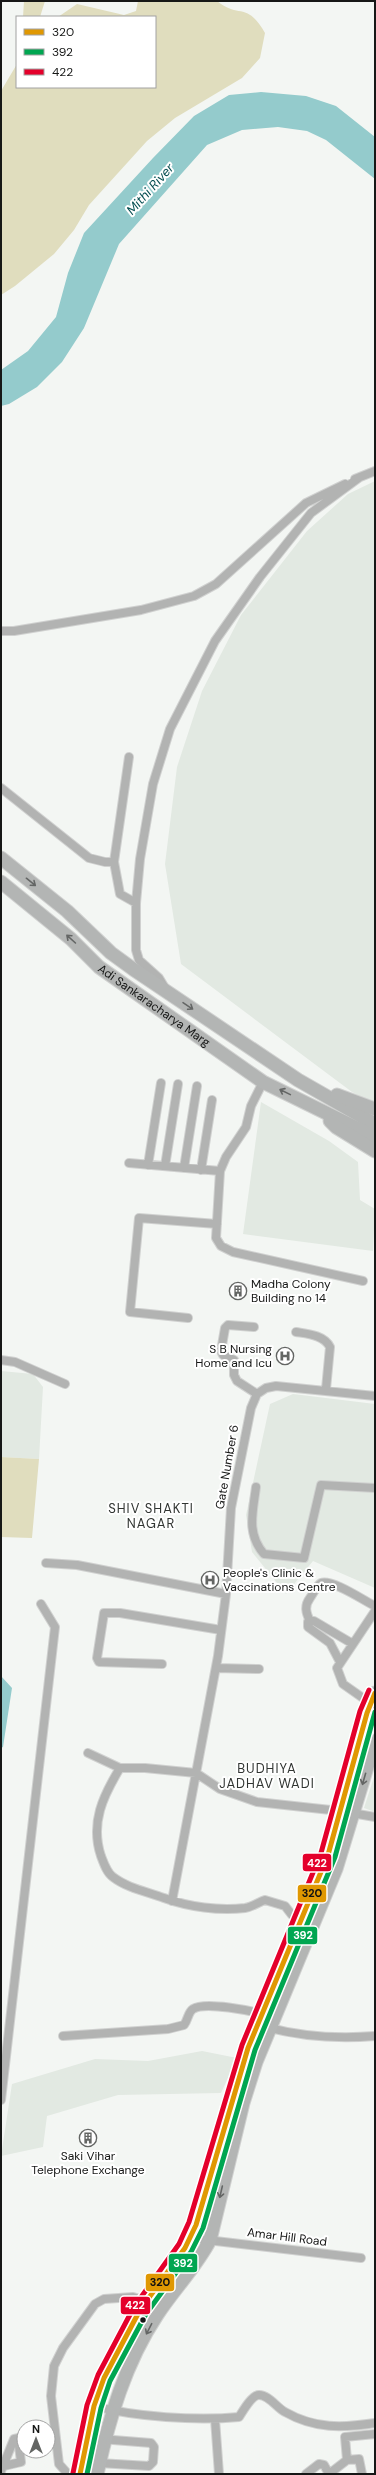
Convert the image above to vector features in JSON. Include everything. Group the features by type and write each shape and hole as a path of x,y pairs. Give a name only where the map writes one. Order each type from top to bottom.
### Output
{"main road":[{"name":"Adi Sankaracharya Marg","path":"1,858 68,911 111,953 298,1080"},
{"name":"Adi Sankaracharya Marg","path":"1,882 71,939 98,967 263,1082 320,1109 357,1121"},
{"path":"298,1080 375,1109"},
{"path":"298,1080 357,1121 375,1137"},
{"path":"320,1109 336,1127 375,1151"},
{"path":"357,1121 375,1124"},
{"path":"80,2474 94,2406 104,2378 146,2301 178,2258 196,2225 240,2074 266,2021 307,1922 328,1856 373,1698"},
{"path":"307,1922 336,1869 375,1741"},
{"path":"101,2467 113,2411 124,2378 158,2312 202,2255 210,2240 243,2103 266,2021"},
{"path":"178,2258 192,2267"}],"street":[{"path":"1,630 14,630 141,610 194,596 216,584 306,503 375,471"},
{"path":"168,992 159,978 139,960 136,950 136,903 140,859 153,784 170,729 193,681 215,641 260,577 311,513 360,477"},
{"path":"129,757 114,862 120,894 136,903"},
{"path":"1,788 89,858 105,862 114,862"},
{"path":"148,1165 161,1082"},
{"path":"263,1082 251,1106 246,1127 226,1157 220,1171 216,1238 218,1242 221,1246 233,1252 363,1281"},
{"path":"165,1166 178,1084"},
{"path":"184,1168 197,1086"},
{"path":"201,1170 212,1100"},
{"path":"129,1163 220,1171"},
{"path":"188,1318 130,1312 139,1218 217,1224"},
{"path":"254,1327 228,1325 225,1328 221,1351 223,1355 234,1360 234,1375 237,1381 257,1394 266,1388 276,1386 326,1389 375,1396"},
{"path":"296,1332 315,1335 328,1343 330,1347 326,1389"},
{"path":"1,1360 15,1362 65,1384"},
{"name":"Gate Number 6","path":"172,1901 216,1668 226,1594 230,1508 251,1408 257,1394"},
{"path":"256,1487 252,1532 257,1546 264,1554 304,1558 321,1485 375,1488"},
{"path":"46,1563 77,1565 226,1594"},
{"path":"340,1662 330,1643 308,1627 310,1621 306,1613 308,1600 320,1584 323,1583 335,1585 375,1606"},
{"path":"1,2100 55,1627 41,1604"},
{"path":"373,1698 343,1684 337,1668 375,1611"},
{"path":"162,1664 99,1662 97,1658 104,1613 120,1613 221,1630"},
{"path":"310,1621 314,1621 352,1644"},
{"path":"216,1668 259,1669"},
{"path":"88,1753 120,1768 145,1768 196,1773 220,1789 234,1796 282,1806 340,1810 375,1817"},
{"path":"120,1768 106,1790 98,1810 98,1846 104,1865 111,1876 120,1882 172,1901 204,1907 247,1908 265,1900 285,1906 307,1922"},
{"path":"63,2036 168,2029 184,2025 190,2012 196,2007 217,2006 266,2021 307,2036 375,2036"},
{"path":"360,2037 375,2029"},
{"name":"Amar Hill Road","path":"190,2238 361,2258"},
{"path":"52,2419 51,2388 54,2366 63,2348 95,2304 104,2299 133,2297 146,2301 158,2312"},
{"path":"94,2406 113,2411 215,2419 239,2417 255,2396 260,2395 284,2412 313,2425 349,2426 375,2422"},
{"path":"215,2419 220,2474"},
{"path":"347,2460 345,2437 375,2434"},
{"path":"2,2469 10,2445 16,2438"},
{"path":"88,2438 151,2443 154,2447 153,2462 148,2466 101,2467"},
{"path":"56,2450 59,2464 68,2474"},
{"path":"2,2469 21,2462 21,2459"},
{"path":"306,2474 319,2464 324,2465 329,2474 347,2460 359,2459 362,2474"}],"shaded area":[{"path":"24,1 45,1 40,16 23,16"},
{"path":"138,1 217,1 231,9 248,14 259,23 265,33 260,58 242,78 175,118 147,141 89,205 74,230 54,254 15,286 1,295 1,91 16,66 16,88 156,88 156,16 59,16 77,4 124,15 136,11"},
{"path":"375,481 375,1104 352,1092 181,964 165,864 177,767 202,691 241,615 307,531 348,494"},
{"path":"261,1102 329,1141 358,1162 360,1200 375,1209 373,1251 243,1234"},
{"path":"1,1371 33,1374 43,1387 39,1459 1,1457"},
{"path":"293,1394 375,1404 375,1588 313,1561 286,1594 252,1552 246,1515 270,1404"},
{"path":"1,1457 39,1459 32,1538 1,1537"},
{"path":"375,1774 375,1812 364,1808"},
{"path":"202,2051 237,2058 221,2093 118,2095 47,2116 43,2147 1,2156 12,2084 95,2059 148,2061"}],"water":[{"name":"Mithi River","path":"261,92 306,96 336,106 375,137 375,179 326,140 307,131 278,127 242,130 207,145 119,244 84,328 62,362 37,387 9,404 1,406 1,370 28,351 56,317 68,273 84,233 194,116 229,95"},
{"path":"1,1676 12,1688 3,1747 1,1748"}],"transit line":[{"name":"422","path":"73,2473 87,2405 98,2375 134,2307 179,2244 189,2222 242,2045 321,1853 360,1711 369,1690"},
{"name":"320","path":"80,2474 94,2406 104,2378 140,2310 185,2248 196,2225 248,2048 328,1855 367,1713 375,1693"},
{"name":"392","path":"87,2474 101,2408 110,2381 146,2314 191,2252 203,2228 255,2050 335,1857 375,1712"}],"place":[{"name":"Madha Colony Building no 14","path":"238,1291"},
{"name":"S B Nursing Home and Icu","path":"285,1356"},
{"name":"People's Clinic & Vaccinations Centre","path":"210,1580"},
{"name":"Saki Vihar Telephone Exchange","path":"88,2138"}],"district":[{"name":"SHIV SHAKTI NAGAR","path":"151,1516"},
{"name":"BUDHIYA JADHAV WADI","path":"267,1776"}]}
